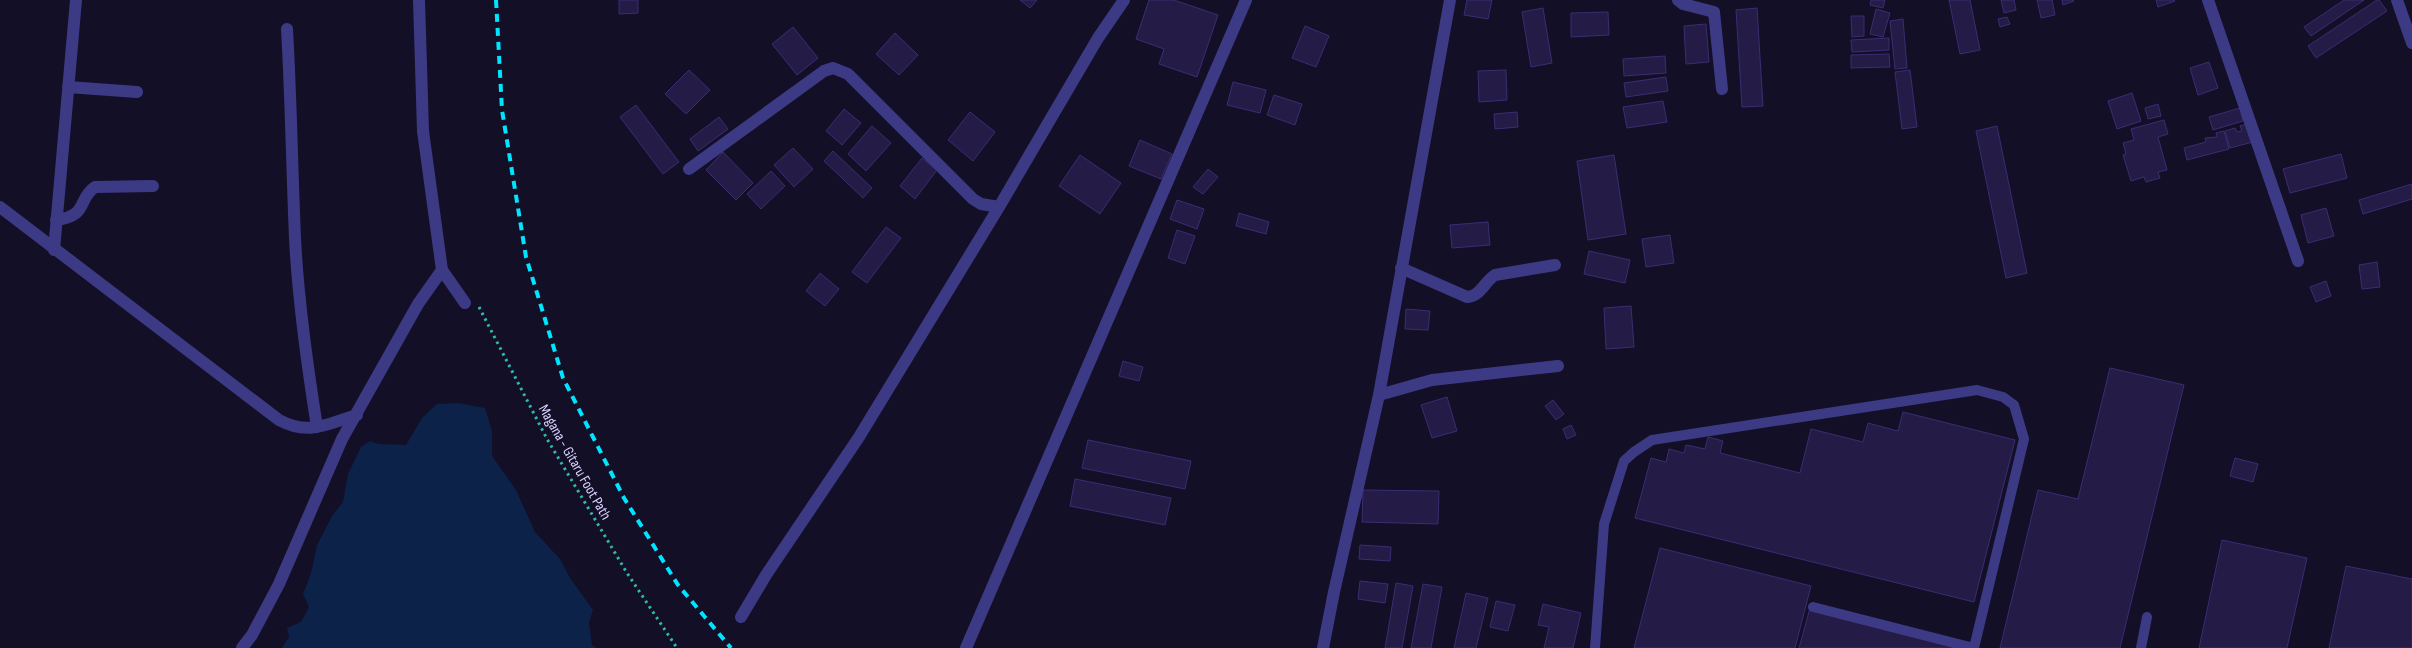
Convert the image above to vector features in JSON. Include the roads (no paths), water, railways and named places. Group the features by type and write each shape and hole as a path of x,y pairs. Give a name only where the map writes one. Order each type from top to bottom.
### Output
{"street":[{"path":"54,250 76,0"},
{"path":"419,0 424,131 442,270 469,301"},
{"path":"742,617 766,575 859,437 999,207 1098,38 1124,0"},
{"path":"966,648 1246,0"},
{"path":"1323,648 1379,395 1450,0"},
{"path":"1678,0 1692,6 1709,9 1716,15 1722,89"},
{"path":"2208,0 2298,262"},
{"path":"2397,0 2412,43"},
{"path":"287,29 291,94 295,239 306,359 317,426"},
{"path":"689,169 824,71 833,68 848,74 973,199 981,204 999,207"},
{"path":"68,87 137,92"},
{"path":"56,220 73,216 79,211 95,187 153,186"},
{"path":"0,207 279,420 295,428 308,429 357,415"},
{"path":"1401,268 1467,297 1478,294 1487,281 1495,275 1555,265"},
{"path":"242,648 252,635 279,584 326,471 418,304 442,270"},
{"path":"1379,395 1432,380 1558,366"}],"lane":[{"path":"1595,648 1604,524 1624,461 1652,440 1977,390 2003,397 2014,404 2024,439 1974,648 1813,606"},
{"path":"2141,648 2147,617"}],"water":[{"path":"458,403 485,408 492,431 492,456 516,490 535,532 560,559 570,578 593,610 589,623 592,645 597,648 282,648 289,637 287,628 301,622 309,607 303,594 311,573 317,545 332,516 343,502 348,474 361,447 370,441 378,444 406,445 422,418 437,404"}],"railway":[{"path":"496,0 502,110 526,257 563,378 624,498 678,585 731,648"}]}
